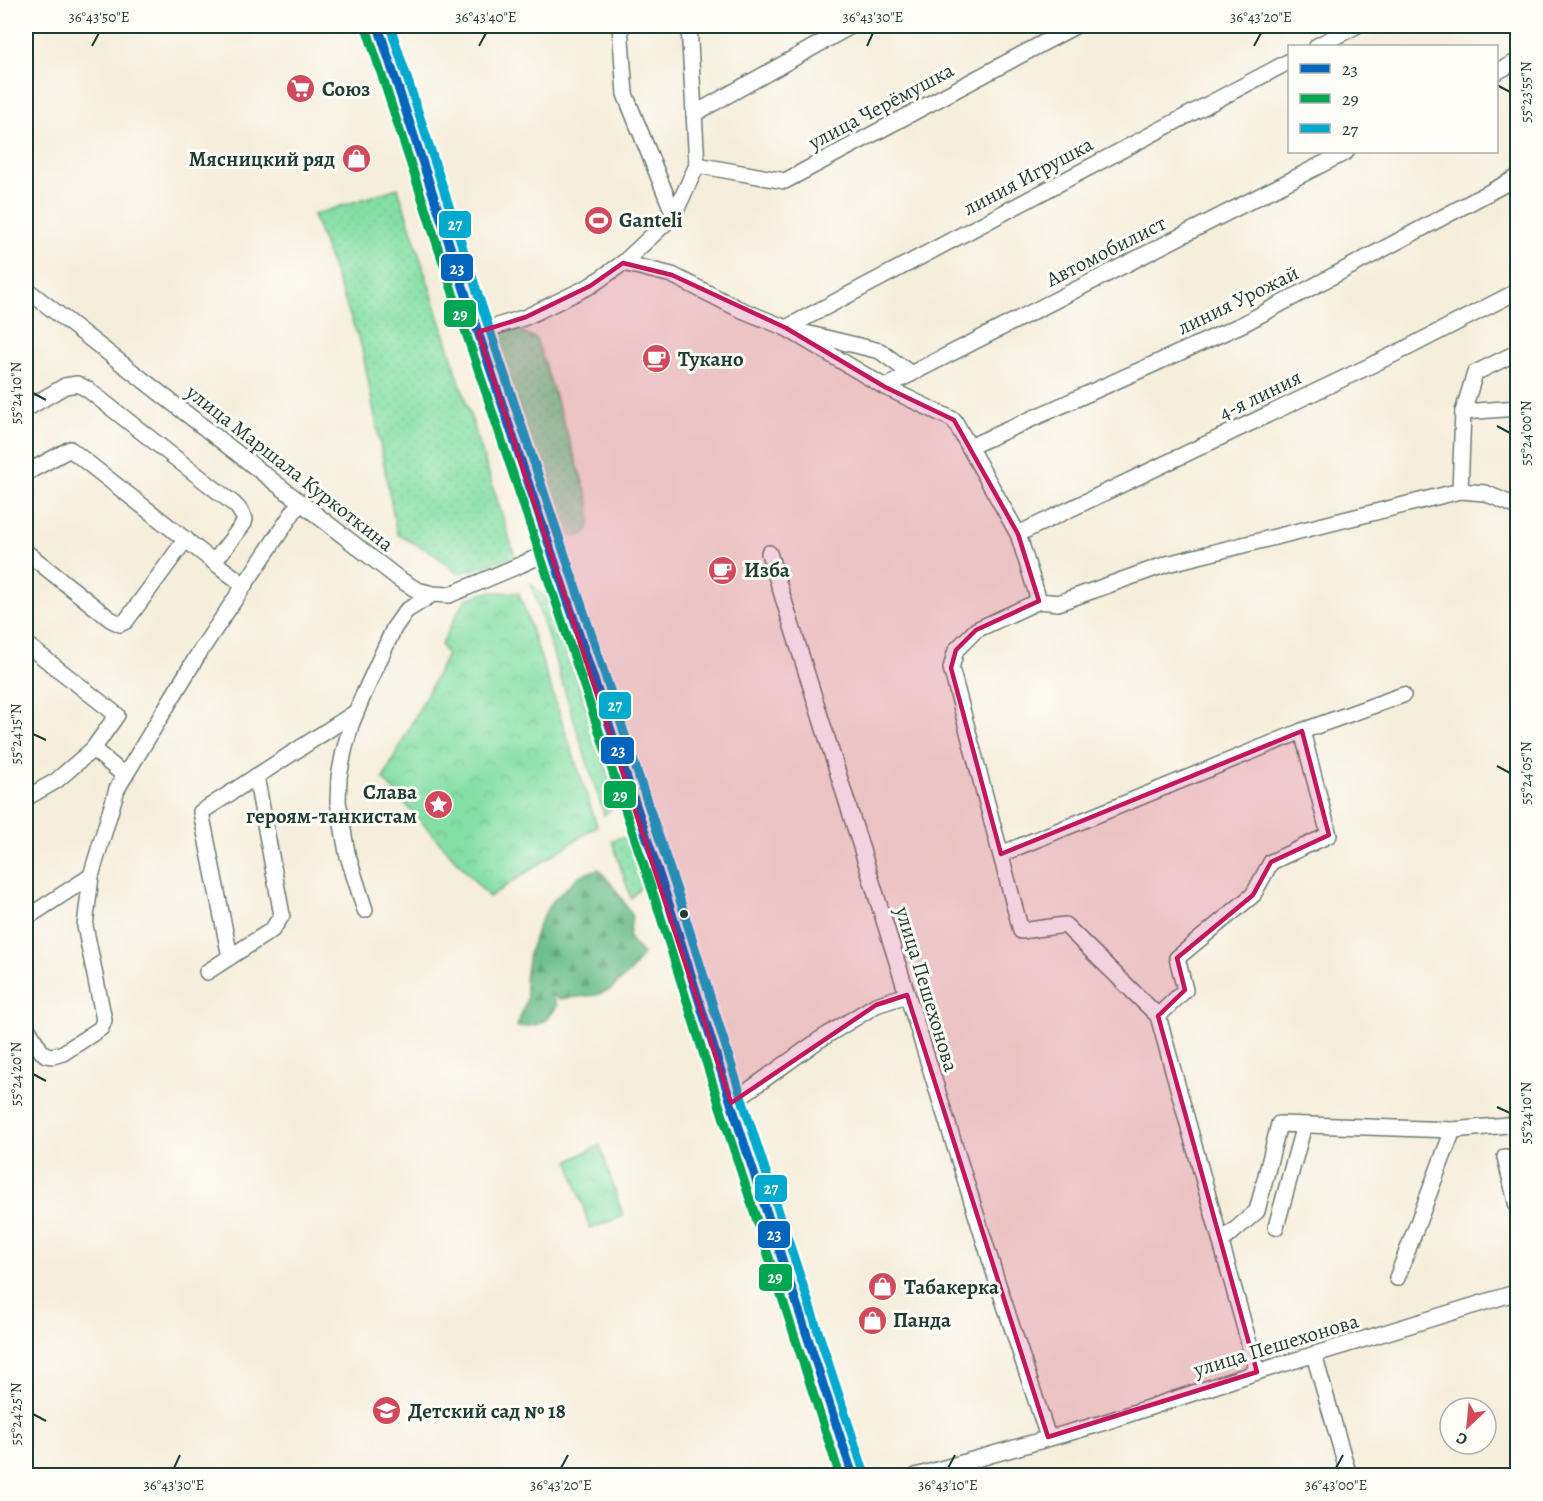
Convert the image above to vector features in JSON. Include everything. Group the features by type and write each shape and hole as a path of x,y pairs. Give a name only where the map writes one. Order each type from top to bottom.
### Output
{"main road":[{"path":"378,26 668,901 849,1474"}],"street":[{"path":"620,26 625,94 675,215"},
{"path":"478,332 526,317 590,286 623,263 675,215 697,165 689,26"},
{"path":"694,114 852,26"},
{"name":"улица Черёмушка","path":"697,165 785,181 1075,26"},
{"path":"1319,45 1356,26"},
{"path":"1498,71 1518,61"},
{"name":"линия Игрушка","path":"786,328 1288,62"},
{"name":"Автомобилист","path":"885,387 1344,153"},
{"name":"линия Урожай","path":"969,447 1243,324 1518,177"},
{"path":"623,263 672,275 737,308 786,328 880,351 911,374"},
{"name":"улица Маршала Куркоткина","path":"26,289 399,579 417,590 433,594"},
{"name":"4-я линия","path":"1018,534 1405,349 1518,291"},
{"path":"786,328 885,387 954,420 1018,534 1039,601"},
{"path":"1460,491 1463,412 1475,373 1518,352"},
{"path":"26,409 65,386 77,384 87,389 234,504 246,519 214,562"},
{"path":"1463,412 1518,408"},
{"path":"26,473 70,449 244,585"},
{"path":"1257,1372 1158,1016 1065,925 1021,931 951,668 956,650 976,630 1039,601 1058,603 1167,564 1460,491 1485,493 1518,507"},
{"path":"26,1026 41,1051 53,1056 63,1053 101,1028 104,1020 85,926 91,876 117,789 199,652 300,502"},
{"path":"26,552 110,619 120,624 126,621 186,539"},
{"path":"365,910 347,853 338,801 339,777 356,712 394,628 406,611 433,594 449,595 551,551"},
{"name":"улица Пешехонова","path":"769,553 1047,1437"},
{"path":"26,644 117,716 93,748 56,781 26,798"},
{"path":"1000,854 1302,731 1403,695"},
{"path":"230,957 201,812 356,712"},
{"path":"1158,1016 1185,990 1177,958 1253,895 1271,862 1329,835 1302,731"},
{"path":"93,748 125,776"},
{"path":"207,972 272,930 282,915 256,776"},
{"path":"26,918 91,876"},
{"path":"731,1103 819,1040 876,1005 907,995"},
{"path":"1221,1242 1257,1211 1279,1124 1453,1130 1518,1124"},
{"path":"1276,1227 1304,1125"},
{"path":"1397,1278 1453,1130"},
{"path":"1504,1157 1518,1210"},
{"name":"улица Пешехонова","path":"916,1476 1047,1437 1096,1425 1257,1372 1518,1292"},
{"path":"1314,1355 1349,1476"}],"highlighted area":[{"path":"623,263 672,275 786,328 885,387 954,420 1018,534 1039,601 976,630 956,650 951,668 1001,854 1302,731 1329,835 1271,862 1253,895 1177,958 1185,990 1158,1016 1257,1372 1048,1437 907,995 876,1005 731,1103 478,332 526,317 590,286"}],"green space":[{"path":"398,188 515,556 458,574 434,554 397,534 362,348 313,215"},
{"path":"513,328 536,339 540,350 589,501 589,528 582,535 569,535 560,529 503,363 500,348 501,336 503,332"},
{"path":"531,584 552,603 618,803 604,815"},
{"path":"488,592 519,593 597,826 489,897 383,779 447,655 441,645 459,610 466,599"},
{"path":"619,838 633,841 644,878 642,886 631,898 612,841"},
{"path":"599,869 632,915 629,938 643,954 631,971 611,989 597,995 559,999 551,994 557,1006 549,1017 536,1025 517,1027 527,998 525,979 529,954 538,926 550,904 579,876"},
{"path":"600,1145 623,1216 590,1229 569,1161"}],"transit line":[{"name":"23","path":"378,26 668,901 731,1103 853,1476"},
{"name":"27","path":"390,26 679,897 742,1099 864,1472"},
{"name":"29","path":"367,30 657,905 840,1476"}],"place":[{"name":"Союз","path":"301,89"},
{"name":"Мясницкий ряд","path":"356,159"},
{"name":"Ganteli","path":"598,220"},
{"name":"Тукано","path":"657,359"},
{"name":"Изба","path":"723,570"},
{"name":"Слава героям-танкистам","path":"438,804"},
{"name":"Табакерка","path":"883,1287"},
{"name":"Панда","path":"872,1320"},
{"name":"Детский сад № 18","path":"387,1411"}]}
